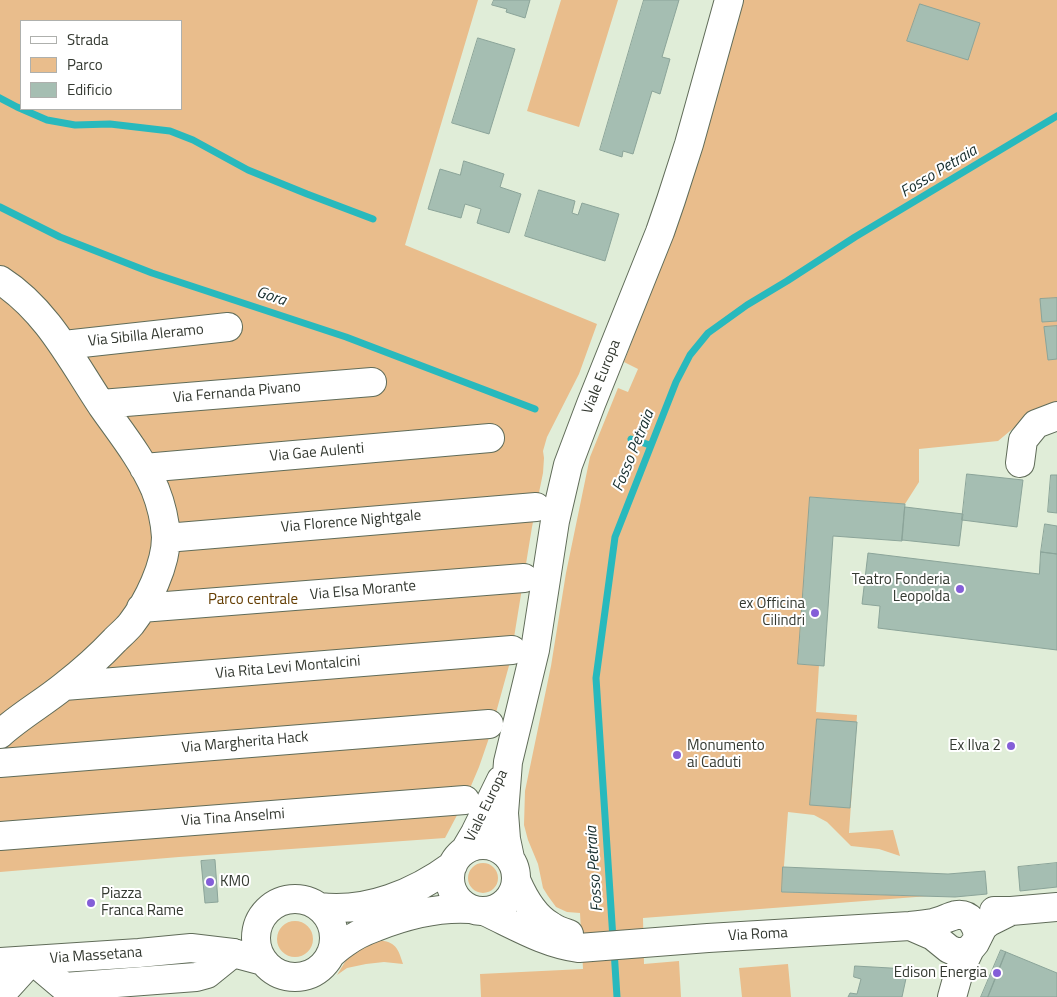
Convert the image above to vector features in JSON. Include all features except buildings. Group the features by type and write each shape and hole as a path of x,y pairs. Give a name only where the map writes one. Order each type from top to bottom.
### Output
{"street":[{"name":"Viale Europa","path":"513,870 506,839 504,813 508,762 535,650 556,514 568,465 671,200 730,0"},
{"path":"0,280 8,285 45,320 64,345 144,468 155,491 164,518 166,538 164,554 154,585 130,624 89,665 0,734"},
{"name":"Via Sibilla Aleramo","path":"64,345 228,327"},
{"name":"Via Fernanda Pivano","path":"101,404 372,382"},
{"path":"1020,463 1023,440 1036,424 1057,416"},
{"name":"Via Gae Aulenti","path":"144,468 490,438"},
{"name":"Via Florence Nightgale","path":"166,538 536,507"},
{"name":"Via Elsa Morante","path":"141,608 524,578"},
{"name":"Via Rita Levi Montalcini","path":"64,686 512,650"},
{"name":"Via Margherita Hack","path":"0,763 489,724"},
{"name":"Viale Europa","path":"459,858 484,816 508,762"},
{"name":"Via Tina Anselmi","path":"0,836 466,800"},
{"path":"266,965 278,974 299,977 308,975 318,970 346,942 366,931 394,920 448,908 478,910 500,907 507,902 515,890 513,870 503,851 494,846 474,846 432,880 387,899 354,907 338,909 320,907 298,899 287,899 276,903 260,919 255,940 256,948 266,965 279,986 283,997"},
{"path":"459,858 450,872 451,887 458,900 478,910"},
{"name":"Via Roma","path":"513,870 527,901 544,922 578,943"},
{"path":"312,997 316,982 333,947 334,938 330,921 320,907"},
{"name":"Via Roma","path":"478,910 555,943 568,946 578,943 606,946 718,937 910,926 933,922 959,948 974,917 987,911 1057,907"},
{"name":"Via Massetana","path":"192,948 240,930 260,919"},
{"name":"Via Massetana","path":"0,962 192,948 233,952 266,965"},
{"path":"0,993 32,960 64,987 196,977 206,974 233,952"}],"green space":[{"name":"Parco centrale","path":"0,0 478,0 405,245 597,324 579,374 547,437 543,451 543,473 532,527 510,662 479,767 465,800 445,838 0,872"},
{"path":"561,0 618,0 579,127 527,111"},
{"path":"742,0 1057,0 1057,408 1016,426 998,441 919,449 919,482 905,504 811,497 798,664 819,665 816,712 857,715 849,833 893,830 900,856 879,849 851,846 827,822 814,815 788,812 782,892 929,896 643,918 644,964 679,961 681,997 481,997 480,974 583,969 580,913 567,912 556,907 543,888 538,864 524,825 525,791 551,666 566,573 590,457 618,388 628,392 638,369 624,362 680,215"},
{"path":"483,863 494,867 498,878 494,889 483,893 472,889 468,878 472,867"},
{"path":"295,921 307,927 313,939 307,951 295,957 283,951 277,939 283,927"},
{"path":"378,940 393,944 400,954 403,964 384,962 366,964 347,968 337,975 348,957 361,945"},
{"path":"788,964 791,997 742,997 739,968"}],"waterway":[{"path":"0,98 20,108"},
{"path":"24,110 47,120 75,125 110,124 170,131 193,140 248,170 373,219"},
{"name":"Fosso Petraia","path":"613,939 596,678 615,537 676,382 690,355 708,333 747,305 855,237 1057,116"},
{"name":"Gora","path":"0,207 60,237 152,273 346,337 535,409"},
{"path":"631,439 650,445"},
{"name":"Fosso Petraia","path":"614,950 617,997"}],"place":[{"name":"Teatro Fonderia Leopolda","path":"960,589"},
{"name":"ex Officina Cilindri","path":"815,613"},
{"name":"Ex Ilva 2","path":"1011,746"},
{"name":"Monumento ai Caduti","path":"677,755"},
{"name":"KM0","path":"210,882"},
{"name":"Piazza Franca Rame","path":"91,903"},
{"name":"Edison Energia","path":"997,973"}]}
